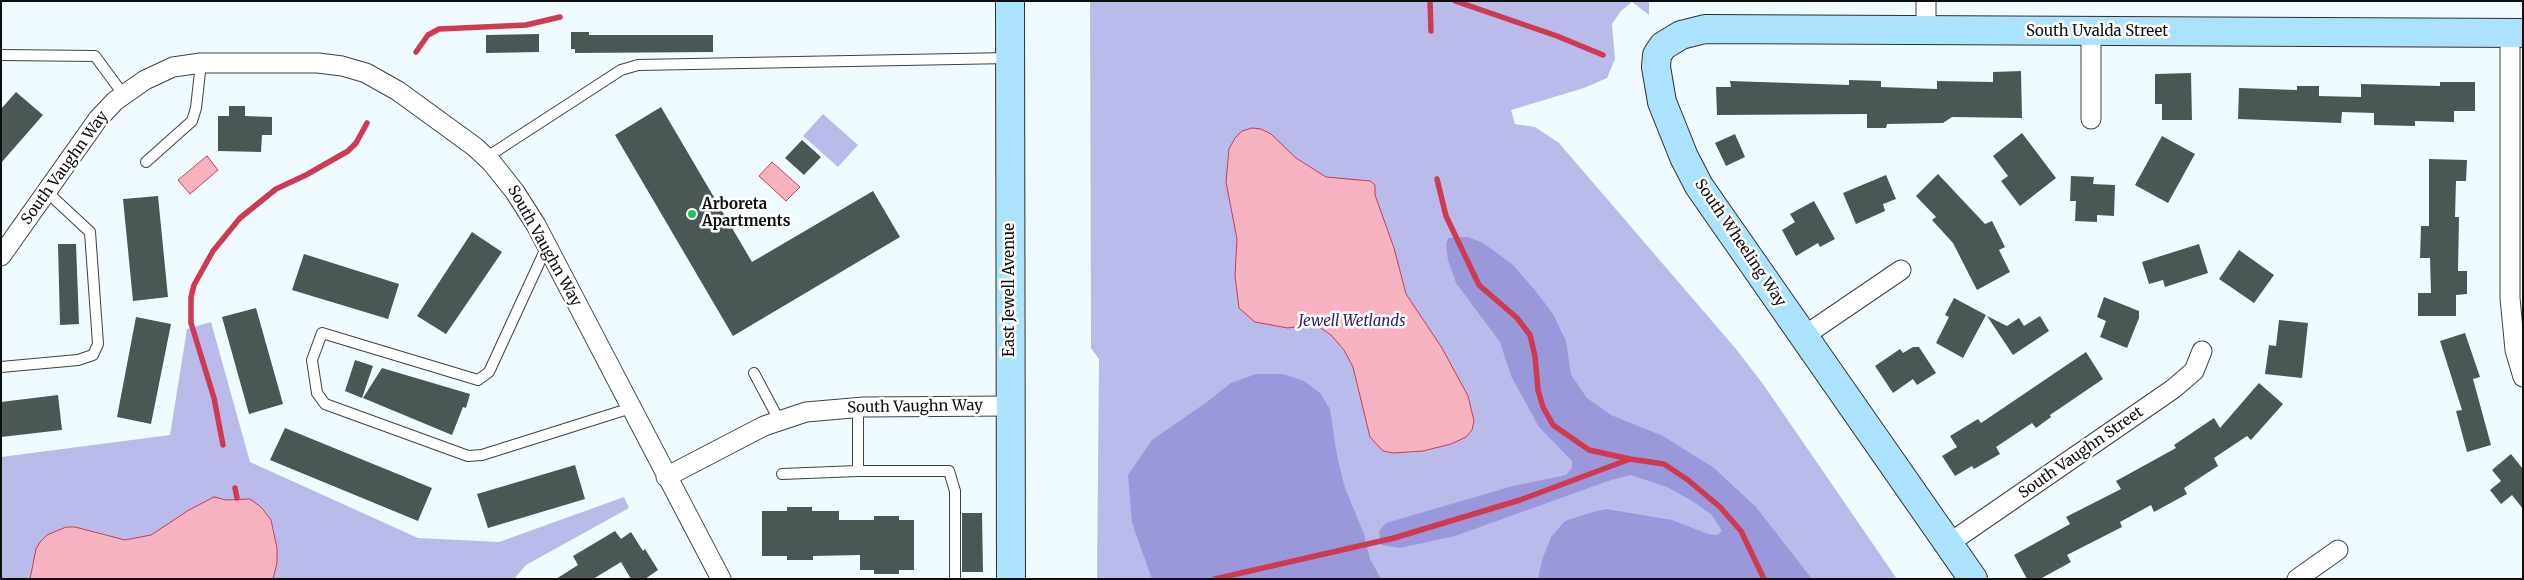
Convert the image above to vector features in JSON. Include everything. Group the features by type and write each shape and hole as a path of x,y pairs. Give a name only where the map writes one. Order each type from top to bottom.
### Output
{"street":[{"name":"East Jewell Avenue","path":"1010,1 1011,579"},
{"path":"1926,1 1926,31"},
{"name":"South Uvalda Street","path":"1673,38 1705,29 2516,33"},
{"path":"2091,32 2091,119"},
{"path":"2516,33 2510,307 2515,350 2523,377"},
{"name":"South Wheeling Way","path":"1673,38 1663,46 1657,55 1656,67 1662,102 1677,141 1709,202 1973,579"},
{"name":"South Vaughn Way","path":"1,256 98,119 123,94 145,80 167,69 201,63 314,63 342,66 361,71 398,91 486,157 520,199 547,246 666,477 740,437 779,420 806,412 858,407 1010,406"},
{"path":"1804,336 1901,270"},
{"name":"South Vaughn Street","path":"1948,544 2173,389 2194,371 2202,351"},
{"path":"666,477 721,579"},
{"path":"2297,579 2338,550"}],"lane":[{"path":"1,55 95,56 123,94"},
{"path":"486,157 613,74 638,65 1009,58"},
{"path":"146,162 192,121 196,108 201,63"},
{"path":"1,367 78,360 92,355 98,344 90,232 47,192"},
{"path":"547,246 489,372 478,380 322,333 312,360 317,393 325,404 468,456 482,455 631,408"},
{"path":"754,373 779,420"},
{"path":"858,407 858,471"},
{"path":"782,474 858,471 949,471 955,491 955,579"}],"green space":[{"name":"Jewell Wetlands","path":"1090,1 1649,1 1649,15 1632,2 1621,11 1612,24 1615,59 1607,78 1584,88 1511,110 1515,124 1535,127 1559,143 1736,349 1763,384 1897,579 1097,579 1099,359 1091,348"},
{"path":"823,114 858,145 838,167 803,136"},
{"path":"211,322 250,462 418,538 499,542 624,497 629,508 526,565 514,579 1,579 1,457 170,435 187,329"}],"shaded area":[{"path":"1252,128 1261,129 1271,134 1296,158 1326,177 1370,181 1375,185 1375,195 1394,248 1406,294 1442,348 1468,396 1474,421 1472,430 1466,437 1451,444 1423,451 1393,453 1383,451 1370,437 1353,367 1344,350 1331,335 1315,324 1288,328 1255,322 1239,308 1235,276 1237,239 1226,182 1229,149 1235,138 1242,131"},
{"path":"207,156 218,170 190,194 178,180"},
{"path":"772,162 800,187 786,201 759,176"},
{"path":"1468,237 1483,243 1512,264 1553,314 1566,341 1571,375 1587,398 1611,415 1663,436 1714,468 1756,507 1812,579 1538,579 1542,560 1551,537 1565,521 1593,512 1606,509 1672,520 1708,534 1717,535 1722,531 1712,515 1694,502 1667,487 1631,475 1611,480 1455,536 1400,548 1381,545 1379,531 1386,523 1513,486 1566,475 1572,468 1572,461 1539,427 1511,376 1500,342 1456,283 1448,260 1446,245 1448,238"},
{"path":"1256,374 1283,374 1304,381 1320,393 1330,409 1337,456 1345,488 1364,534 1370,559 1381,579 1152,579 1132,523 1128,475 1152,440 1231,383"},
{"path":"214,497 226,500 250,499 261,507 271,520 277,548 277,563 273,579 30,579 36,549 47,535 66,527 75,527 125,540 151,535 189,510"}],"building":[{"path":"571,32 589,32 589,35 713,35 713,52 575,53 575,49 571,49"},
{"path":"539,34 539,52 486,53 486,35"},
{"path":"2021,71 2022,118 1952,117 1943,123 1887,124 1886,128 1867,128 1867,114 1717,115 1716,87 1731,87 1730,81 1849,85 1849,80 1881,81 1881,87 1937,89 1937,81 1993,82 1993,72"},
{"path":"2191,73 2192,120 2162,120 2162,104 2155,104 2155,74"},
{"path":"2440,82 2475,82 2475,111 2454,111 2454,122 2415,121 2415,126 2374,125 2374,113 2342,112 2341,123 2238,119 2239,88 2297,90 2297,86 2319,86 2319,96 2361,97 2361,84 2440,86"},
{"path":"16,92 43,115 1,163 1,109"},
{"path":"229,106 245,106 245,116 272,117 272,135 262,135 261,152 218,151 218,116 229,116"},
{"name":"Arboreta Apartments","path":"661,107 752,262 873,191 900,237 733,336 615,135"},
{"path":"2022,133 2056,178 2020,206 2001,181 2008,176 1993,156"},
{"path":"1735,134 1745,157 1726,166 1715,143"},
{"path":"2162,136 2195,154 2168,203 2135,185"},
{"path":"802,140 821,157 804,175 785,158"},
{"path":"2429,159 2467,160 2466,181 2456,181 2455,217 2459,217 2458,271 2467,271 2467,294 2456,295 2456,316 2418,316 2418,293 2431,293 2430,258 2420,258 2421,226 2429,226"},
{"path":"1938,174 1985,224 1992,221 2005,247 1999,250 2010,272 1977,290 1953,243 1932,220 1936,217 1916,196"},
{"path":"1886,175 1896,199 1883,204 1885,211 1856,224 1843,193"},
{"path":"2071,176 2094,177 2093,184 2115,185 2114,216 2097,215 2097,222 2075,221 2076,201 2070,201"},
{"path":"158,196 168,297 133,301 123,199"},
{"path":"1814,201 1835,239 1820,247 1818,243 1796,256 1782,230 1795,222 1790,214"},
{"path":"472,232 502,252 446,334 417,316"},
{"path":"58,244 76,244 79,324 60,325"},
{"path":"2199,244 2208,273 2165,287 2163,280 2149,284 2142,262"},
{"path":"2239,250 2274,275 2254,303 2219,279"},
{"path":"304,254 399,284 388,319 292,290"},
{"path":"2104,297 2139,311 2139,318 2127,348 2100,337 2106,321 2097,317"},
{"path":"1954,298 1986,315 1963,358 1936,343 1949,317 1945,315"},
{"path":"256,308 283,404 249,414 222,317"},
{"path":"1987,316 2007,326 2019,318 2024,326 2040,316 2049,331 2013,355"},
{"path":"136,317 171,324 151,424 117,417"},
{"path":"2279,320 2308,323 2302,378 2265,374 2269,345 2276,346"},
{"path":"2465,333 2480,377 2473,379 2491,445 2467,452 2456,411 2462,410 2440,341"},
{"path":"1913,347 1919,347 1936,373 1917,385 1913,379 1893,393 1875,366 1900,349 1903,353"},
{"path":"2086,352 2103,379 2050,415 2051,417 2036,428 2032,423 1996,447 2000,454 1974,469 1972,466 1955,476 1942,456 1957,447 1950,436 1978,419 1981,423"},
{"path":"355,360 373,366 362,398 345,391"},
{"path":"382,368 470,394 466,408 463,407 452,435 363,398"},
{"path":"2259,383 2283,404 2251,440 2247,436 2214,458 2218,466 2184,488 2187,494 2154,512 2151,505 2120,522 2122,527 2067,555 2071,562 2040,579 2027,579 2014,555 2070,524 2066,517 2121,489 2116,481 2176,448 2174,445 2214,418 2220,428"},
{"path":"58,395 62,430 1,437 1,402"},
{"path":"285,428 432,488 418,521 270,460"},
{"path":"2511,454 2523,469 2523,509 2512,495 2501,504 2490,490 2501,481 2492,470"},
{"path":"575,465 585,499 488,528 477,494"},
{"path":"787,507 812,507 812,511 839,511 839,520 874,520 874,516 899,516 899,520 914,520 914,570 899,570 899,574 874,574 874,570 860,570 860,555 813,556 813,560 787,560 787,556 762,556 762,511 787,511"},
{"path":"962,513 982,513 983,572 962,572"},
{"path":"615,531 621,539 631,532 643,551 645,549 658,570 645,579 631,579 621,562 593,579 556,579 578,565 573,556"}],"waterway":[{"path":"1430,1 1431,31"},
{"path":"1455,1 1557,36 1603,55"},
{"path":"416,52 428,35 439,29 526,25 560,17"},
{"path":"223,445 214,398 191,323 191,297 194,285 213,251 240,218 276,189 306,175 348,151 356,143 367,123"},
{"path":"1437,179 1446,216 1479,285 1517,318 1530,335 1535,356 1538,390 1543,407 1553,425 1589,450 1664,464 1688,480 1720,507 1741,531 1764,579"},
{"path":"1215,579 1394,538 1520,500 1630,459"},
{"path":"235,488 237,498"}],"place":[{"name":"Arboreta Apartments","path":"692,214"}]}
